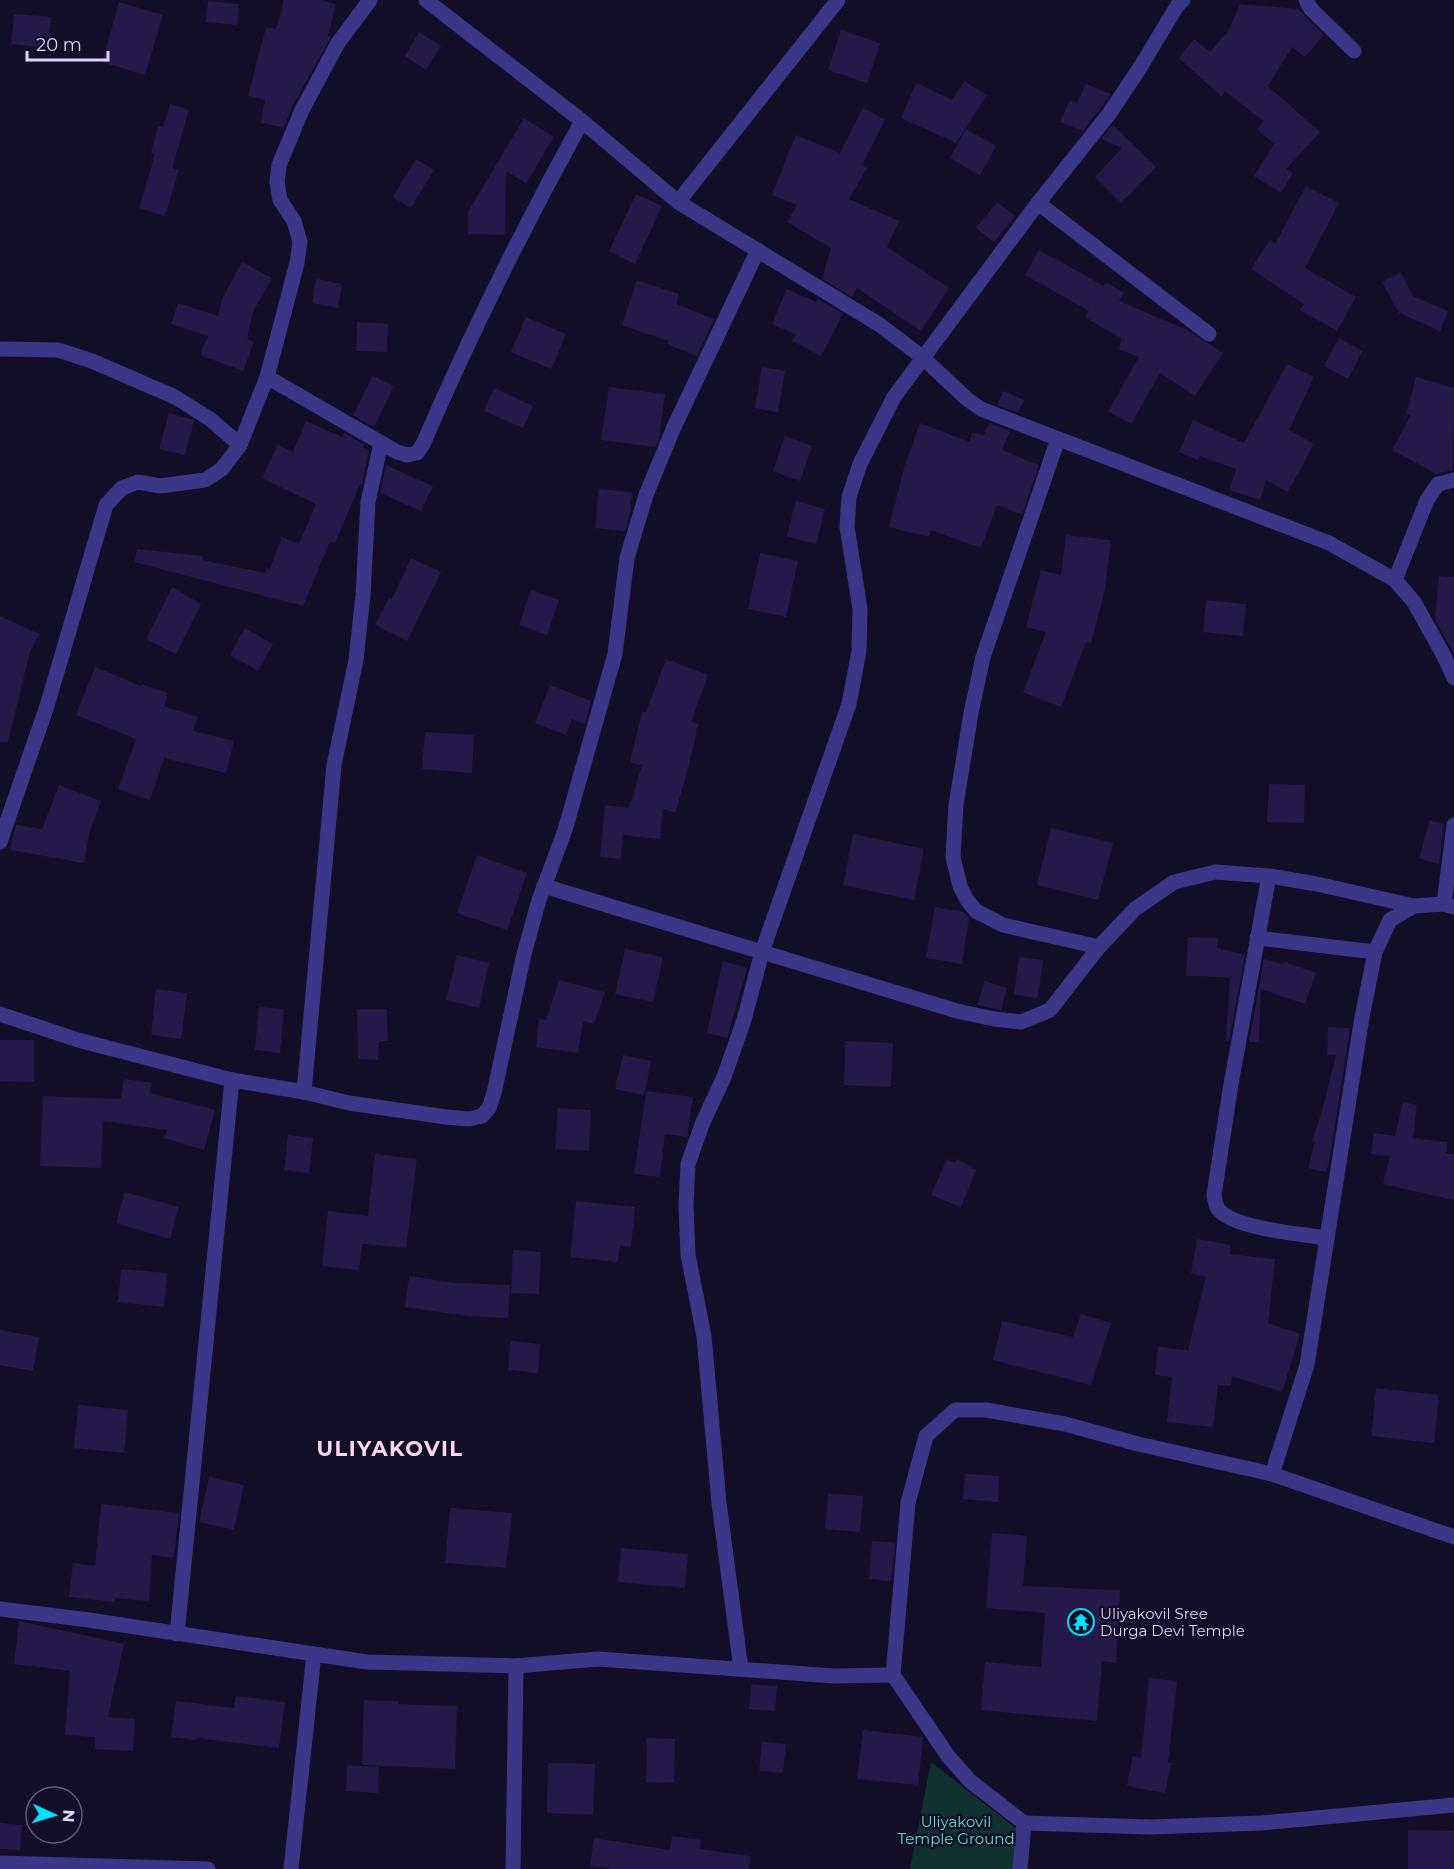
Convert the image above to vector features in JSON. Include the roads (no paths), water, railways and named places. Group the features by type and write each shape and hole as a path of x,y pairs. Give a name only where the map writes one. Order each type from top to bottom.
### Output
{"street":[{"path":"0,840 47,706 106,505 122,488 138,482 160,486 205,480 222,469 240,445 267,377 297,263 300,242 294,221 280,200 277,182 279,165 302,110 338,43 370,0"},
{"path":"426,0 582,121 678,202 880,325 922,357 981,409 1329,543 1395,580 1414,602 1454,678"},
{"path":"678,202 838,0"},
{"path":"741,1669 719,1503 704,1336 688,1255 686,1206 688,1164 703,1122 724,1077 744,1020 762,952 849,704 859,651 860,609 847,527 849,497 860,464 894,397 1038,203 1109,114 1183,0"},
{"path":"1306,0 1311,9 1354,51"},
{"path":"267,377 397,452 407,455 417,453 528,221 582,121"},
{"path":"1038,203 1209,334"},
{"path":"0,1014 78,1040 232,1080 304,1092 349,1103 446,1118 469,1119 482,1116 489,1108 494,1093 519,974 544,885 565,830 615,654 627,558 646,495 674,427 758,250"},
{"path":"0,349 57,350 92,361 175,397 210,419 240,445"},
{"path":"1058,439 983,657 971,713 956,806 953,857 955,872 967,900 976,911 1003,925 1099,947"},
{"path":"304,1092 334,765 356,660 368,502 381,442"},
{"path":"1395,580 1428,500 1438,484 1454,480"},
{"path":"544,885 957,1011 1021,1022 1050,1010 1099,947 1135,909 1174,882 1215,872 1269,876 1317,884 1414,906 1449,905 1454,825"},
{"path":"1269,876 1217,1167 1214,1195 1216,1206 1221,1213 1236,1221 1326,1238"},
{"path":"1272,1474 1307,1365 1362,1017 1375,952 1390,920 1414,906"},
{"path":"1257,938 1375,952"},
{"path":"177,1634 232,1080"},
{"path":"1454,1537 1272,1474 1138,1444 1065,1424 986,1410 955,1410 926,1436 908,1503 893,1675 948,1756 970,1781 1024,1823 1151,1827 1261,1823 1454,1805"},
{"path":"0,1609 368,1662 516,1666 598,1659 834,1676 893,1675"},
{"path":"291,1869 314,1654"},
{"path":"513,1869 516,1666"},
{"path":"1020,1869 1024,1823"},
{"path":"0,1863 208,1869"}],"place":[{"name":"Uliyakovil Sree Durga Devi Temple","path":"1081,1622"}],"district":[{"name":"ULIYAKOVIL","path":"390,1448"}],"park label":[{"name":"Uliyakovil Temple Ground","path":"956,1830"}]}
